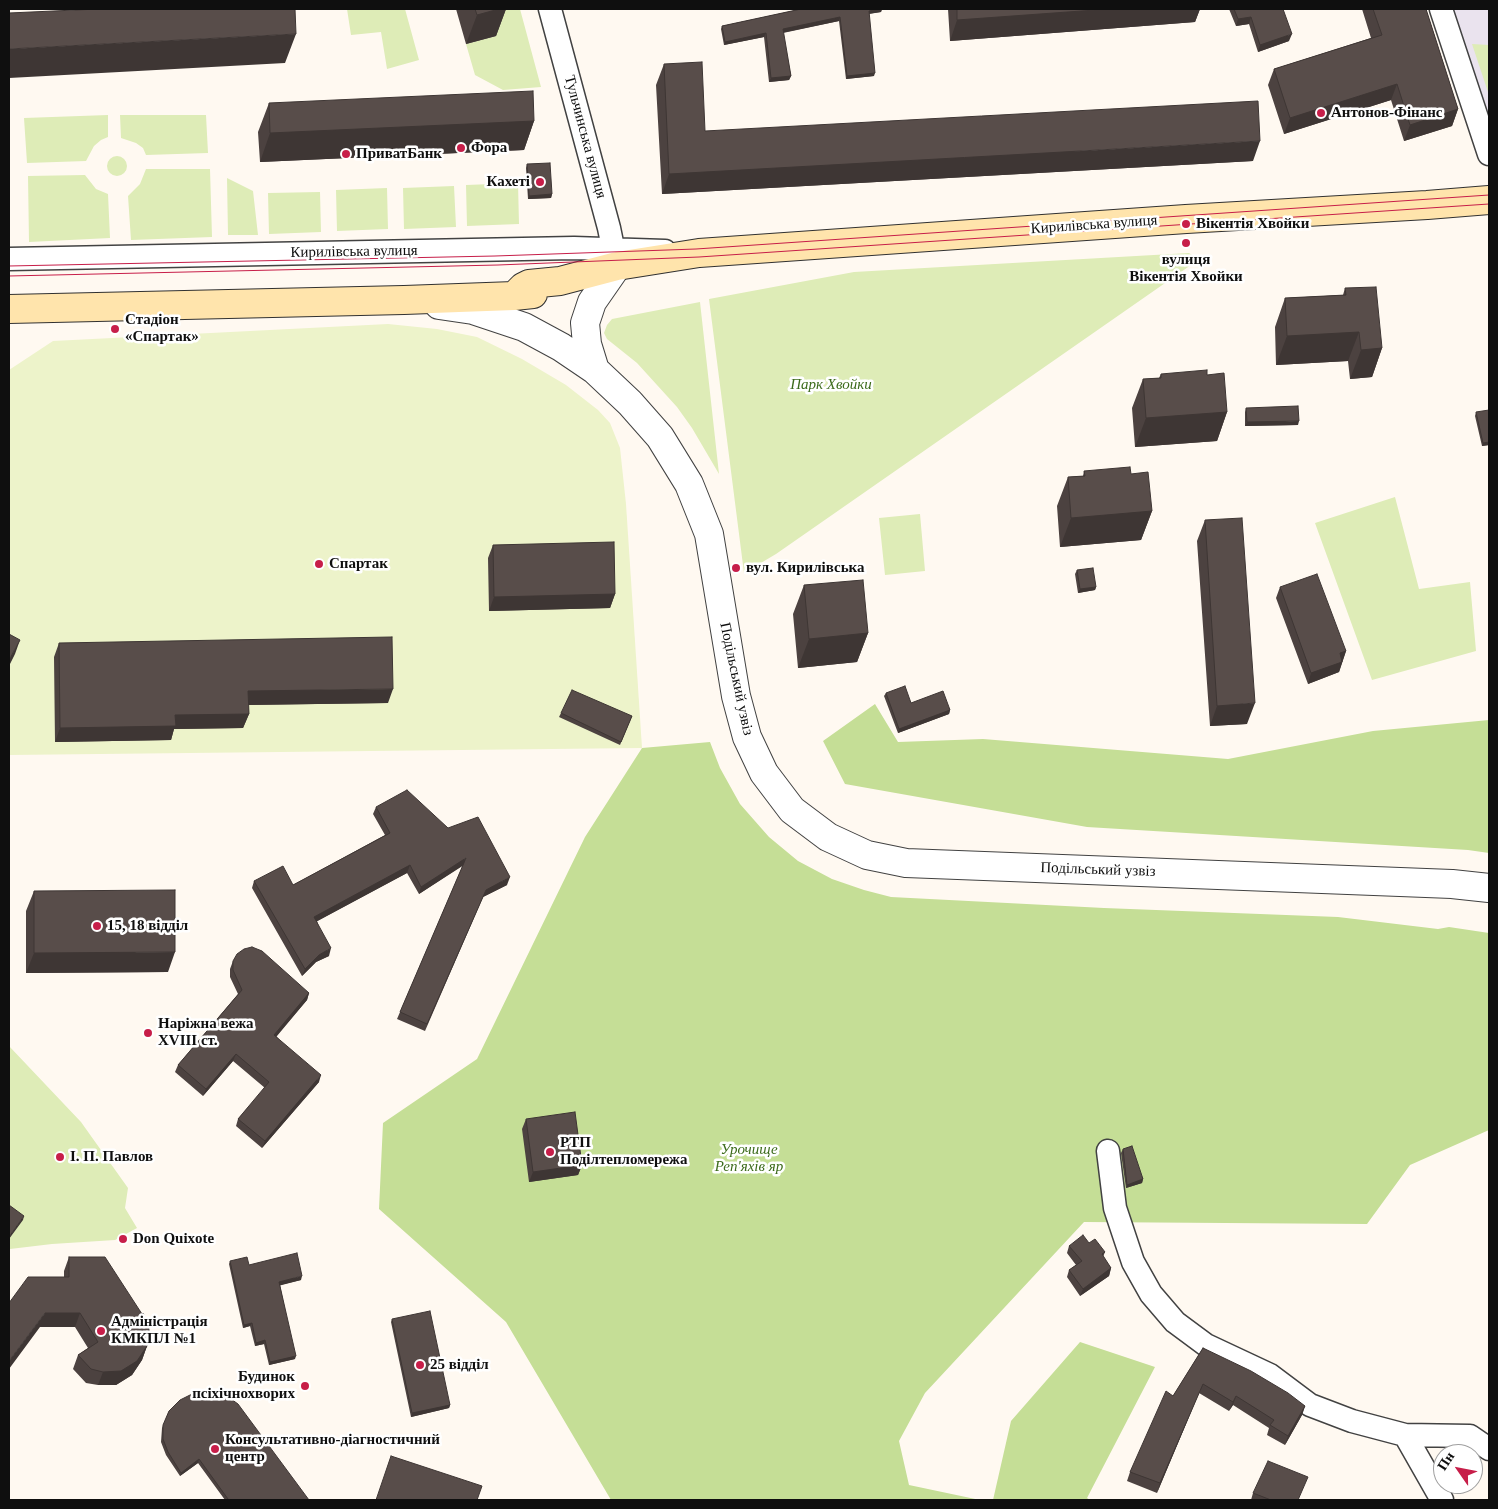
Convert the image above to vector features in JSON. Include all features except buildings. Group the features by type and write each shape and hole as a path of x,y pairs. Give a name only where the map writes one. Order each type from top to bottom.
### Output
{"main road":[{"name":"Кирилівська вулиця","path":"9,309 514,296 529,284 560,281 615,257 1489,200"}],"street":[{"name":"Тульчинська вулиця","path":"550,9 615,257"},
{"path":"1441,9 1489,154"},
{"name":"Кирилівська вулиця","path":"9,259 290,252 615,257"},
{"path":"595,370 587,344 584,323 592,302 615,257"},
{"name":"Подільський узвіз","path":"404,300 473,310 524,327 561,346 595,370 630,403 660,436 689,484 708,534 736,696 746,737 764,773 792,810 828,837 867,855 906,863 1452,884 1489,888"},
{"path":"1108,1151 1115,1208 1133,1262 1151,1294 1174,1322 1206,1344 1270,1375 1310,1404 1352,1421 1405,1435 1470,1436 1489,1449"},
{"path":"1405,1435 1442,1500"}],"shaded area":[{"path":"1450,9 1489,9 1489,128"}],"green space":[{"path":"347,9 405,9 419,60 387,69 381,32 351,35"},
{"path":"488,9 520,9 541,87 503,90 475,75 466,44 496,36"},
{"path":"1472,44 1489,45 1489,95"},
{"path":"108,115 108,137 94,146 86,161 27,163 24,118"},
{"path":"120,115 206,115 208,153 146,155 143,148 136,143 121,138"},
{"path":"113,156 121,156 127,162 127,170 121,176 113,176 107,170 107,162"},
{"path":"146,169 210,169 212,237 131,240 128,196 140,184"},
{"path":"85,175 96,189 108,194 110,238 29,242 28,176"},
{"path":"227,178 253,191 258,235 228,235"},
{"path":"518,183 519,224 467,226 466,185"},
{"path":"454,186 456,227 404,229 403,188"},
{"path":"387,188 388,229 337,231 336,190"},
{"path":"320,192 321,232 269,234 268,193"},
{"name":"Парк Хвойки","path":"1189,253 1194,260 1191,265 776,554 744,573 709,299 854,272"},
{"path":"700,302 719,474 692,428 677,407 637,363 607,339 604,333 612,319"},
{"name":"Спартак","path":"388,324 437,329 477,337 522,359 566,385 598,410 610,423 620,448 626,504 642,748 9,755 9,370 53,341"},
{"path":"1395,497 1419,589 1470,582 1476,651 1372,680 1315,523"},
{"path":"920,514 925,571 885,575 879,518"},
{"path":"875,704 898,742 983,739 1228,759 1373,731 1489,720 1489,853 1468,850 1087,827 845,784 823,741"},
{"name":"Урочище Реп'яхів яр","path":"710,742 720,768 740,804 769,837 798,861 832,879 891,897 1338,917 1438,929 1449,927 1489,933 1489,1130 1410,1165 1367,1224 1084,1222 925,1393 899,1441 909,1485 980,1500 611,1500 506,1322 379,1209 383,1123 477,1059 585,837 642,748"},
{"path":"9,1046 81,1122 128,1188 125,1208 137,1228 115,1240 52,1244 9,1250"},
{"path":"1080,1342 1155,1367 1087,1498 1090,1500 993,1500 1011,1421"}],"tram line":[{"path":"9,266 495,256 696,249 1489,195"},
{"path":"9,276 498,265 699,257 1489,204"}],"place":[{"name":"Антонов-Фінанс","path":"1321,113"},
{"name":"Фора","path":"461,148"},
{"name":"ПриватБанк","path":"346,154"},
{"name":"Кахеті","path":"540,182"},
{"name":"Вікентія Хвойки","path":"1186,224"},
{"name":"вулиця Вікентія Хвойки","path":"1186,243"},
{"name":"Стадіон «Спартак»","path":"115,329"},
{"name":"Спартак","path":"319,564"},
{"name":"вул. Кирилівська","path":"736,568"},
{"name":"15, 18 відділ","path":"97,926"},
{"name":"Наріжна вежа XVIII ст.","path":"148,1033"},
{"name":"РТП Поділтепломережа","path":"550,1152"},
{"name":"І. П. Павлов","path":"60,1157"},
{"name":"Don Quixote","path":"123,1239"},
{"name":"Адміністрація КМКПЛ №1","path":"101,1331"},
{"name":"25 відділ","path":"420,1365"},
{"name":"Будинок псіхічнохворих","path":"305,1386"},
{"name":"Консультативно-діагностичний центр","path":"215,1449"}]}
